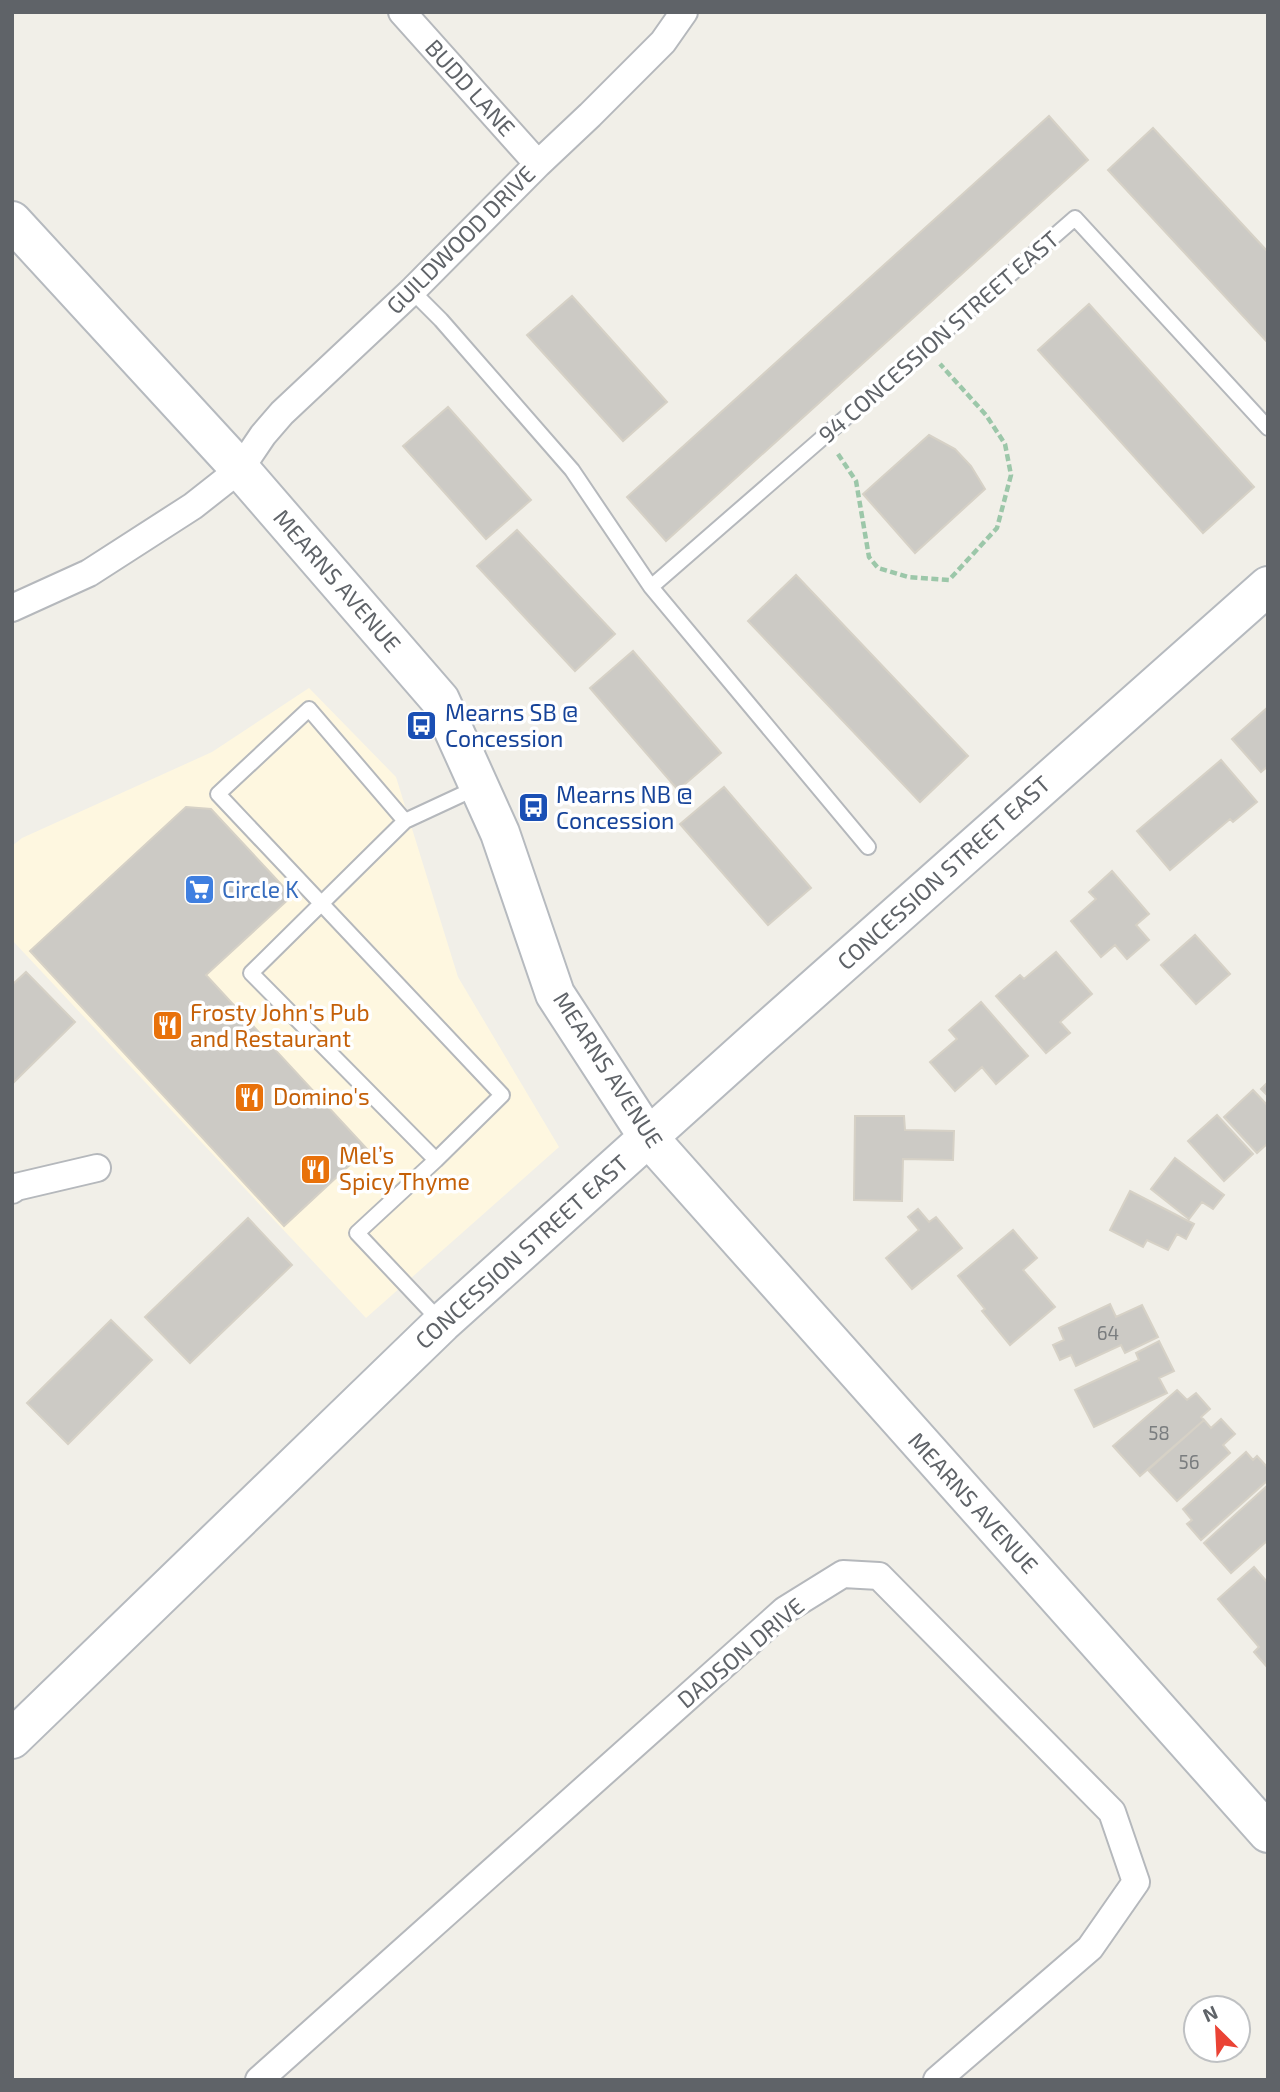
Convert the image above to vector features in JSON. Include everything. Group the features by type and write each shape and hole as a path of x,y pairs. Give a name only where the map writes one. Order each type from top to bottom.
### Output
{"street":[{"name":"BUDD LANE","path":"402,12 538,164"},
{"name":"GUILDWOOD DRIVE","path":"12,608 89,573 192,506 240,469 282,413 412,291 538,164 590,116 663,42 684,12"},
{"name":"MEARNS AVENUE","path":"12,220 240,469 440,700 500,833 555,994 648,1137 1268,1833"},
{"name":"CONCESSION STREET EAST","path":"16,1728 442,1324 648,1137 1268,586"},
{"path":"12,1191 16,1187 97,1168"},
{"name":"DADSON DRIVE","path":"259,2080 785,1610 843,1574 879,1576 1112,1812 1136,1882 1090,1948 937,2080"}],"lane":[{"name":"94 CONCESSION STREET EAST","path":"651,587 1075,218 1268,428"},
{"path":"412,291 441,320 572,470 651,587 868,847"},
{"path":"405,821 309,709 218,794 502,1095 357,1233 442,1324"},
{"path":"436,1160 251,973 405,821 479,787"}],"path":[{"path":"825,436 856,481 869,556 878,568 908,577 949,580 996,528 1011,475 1005,443 986,415 927,349"}],"shaded area":[{"path":"309,688 396,777 458,977 559,1147 366,1318 12,940 12,846 22,838 212,752"}],"building":[{"path":"1049,116 1088,160 666,541 627,497"},
{"path":"1153,128 1268,252 1268,343 1108,170"},
{"path":"572,296 667,402 623,441 527,335"},
{"path":"1089,304 1254,487 1203,533 1038,350"},
{"path":"448,407 531,500 486,539 403,446"},
{"path":"929,435 955,449 971,466 985,489 915,553 863,494"},
{"path":"517,530 615,634 575,671 477,566"},
{"path":"796,575 968,756 920,802 748,621"},
{"path":"633,651 721,753 678,790 590,688"},
{"path":"1268,707 1268,766 1261,772 1232,739"},
{"path":"1221,760 1257,802 1233,822 1230,819 1170,870 1137,831"},
{"path":"724,787 811,888 768,925 680,824"},
{"path":"186,807 211,809 292,896 206,975 367,1149 284,1226 30,951"},
{"path":"1112,871 1149,914 1136,925 1149,940 1127,959 1115,945 1101,957 1071,921 1096,899 1089,892"},
{"path":"1195,935 1230,974 1196,1004 1161,965"},
{"path":"1056,952 1092,994 1060,1022 1070,1033 1046,1053 996,996 1020,975 1024,979"},
{"path":"26,972 75,1022 12,1084 12,985"},
{"path":"981,1002 1028,1056 996,1084 982,1067 955,1091 930,1062 957,1039 949,1030"},
{"path":"1268,1082 1268,1096 1261,1089"},
{"path":"1253,1090 1268,1106 1268,1143 1257,1153 1224,1117"},
{"path":"1217,1115 1253,1154 1224,1181 1188,1141"},
{"path":"855,1116 904,1116 905,1130 954,1131 953,1160 903,1159 902,1201 854,1200"},
{"path":"1175,1158 1224,1195 1213,1209 1202,1202 1189,1219 1151,1189"},
{"path":"1130,1191 1194,1224 1186,1239 1177,1234 1168,1250 1147,1240 1143,1247 1110,1230"},
{"path":"918,1209 929,1222 936,1217 962,1248 912,1289 886,1258 919,1230 908,1217"},
{"path":"248,1218 292,1265 190,1363 145,1317"},
{"path":"1013,1230 1037,1258 1023,1270 1055,1307 1010,1345 958,1276"},
{"path":"1110,1304 1116,1317 1142,1305 1158,1337 1125,1353 1121,1345 1076,1366 1071,1355 1060,1360 1053,1345 1064,1340 1059,1328"},
{"path":"111,1320 152,1360 68,1444 27,1403"},
{"path":"1159,1341 1174,1371 1159,1378 1167,1393 1094,1427 1075,1390 1139,1360 1136,1353"},
{"path":"1177,1390 1187,1400 1196,1393 1210,1409 1201,1417 1204,1420 1140,1476 1113,1446"},
{"path":"1221,1419 1235,1434 1223,1445 1230,1453 1177,1501 1148,1470 1204,1420 1211,1428"},
{"path":"1246,1452 1253,1460 1257,1456 1268,1468 1268,1480 1201,1540 1187,1524 1192,1520 1183,1509"},
{"path":"1268,1485 1268,1540 1231,1573 1204,1543"},
{"path":"1254,1567 1268,1583 1268,1668 1254,1652 1259,1647 1218,1599"}],"place":[{"name":"Mearns SB @ Concession","path":"422,726"},
{"name":"Mearns NB @ Concession","path":"533,808"},
{"name":"Circle K","path":"199,890"},
{"name":"Frosty John's Pub and Restaurant","path":"167,1026"},
{"name":"Domino's","path":"250,1097"},
{"name":"Mel’s Spicy Thyme","path":"316,1169"}]}
